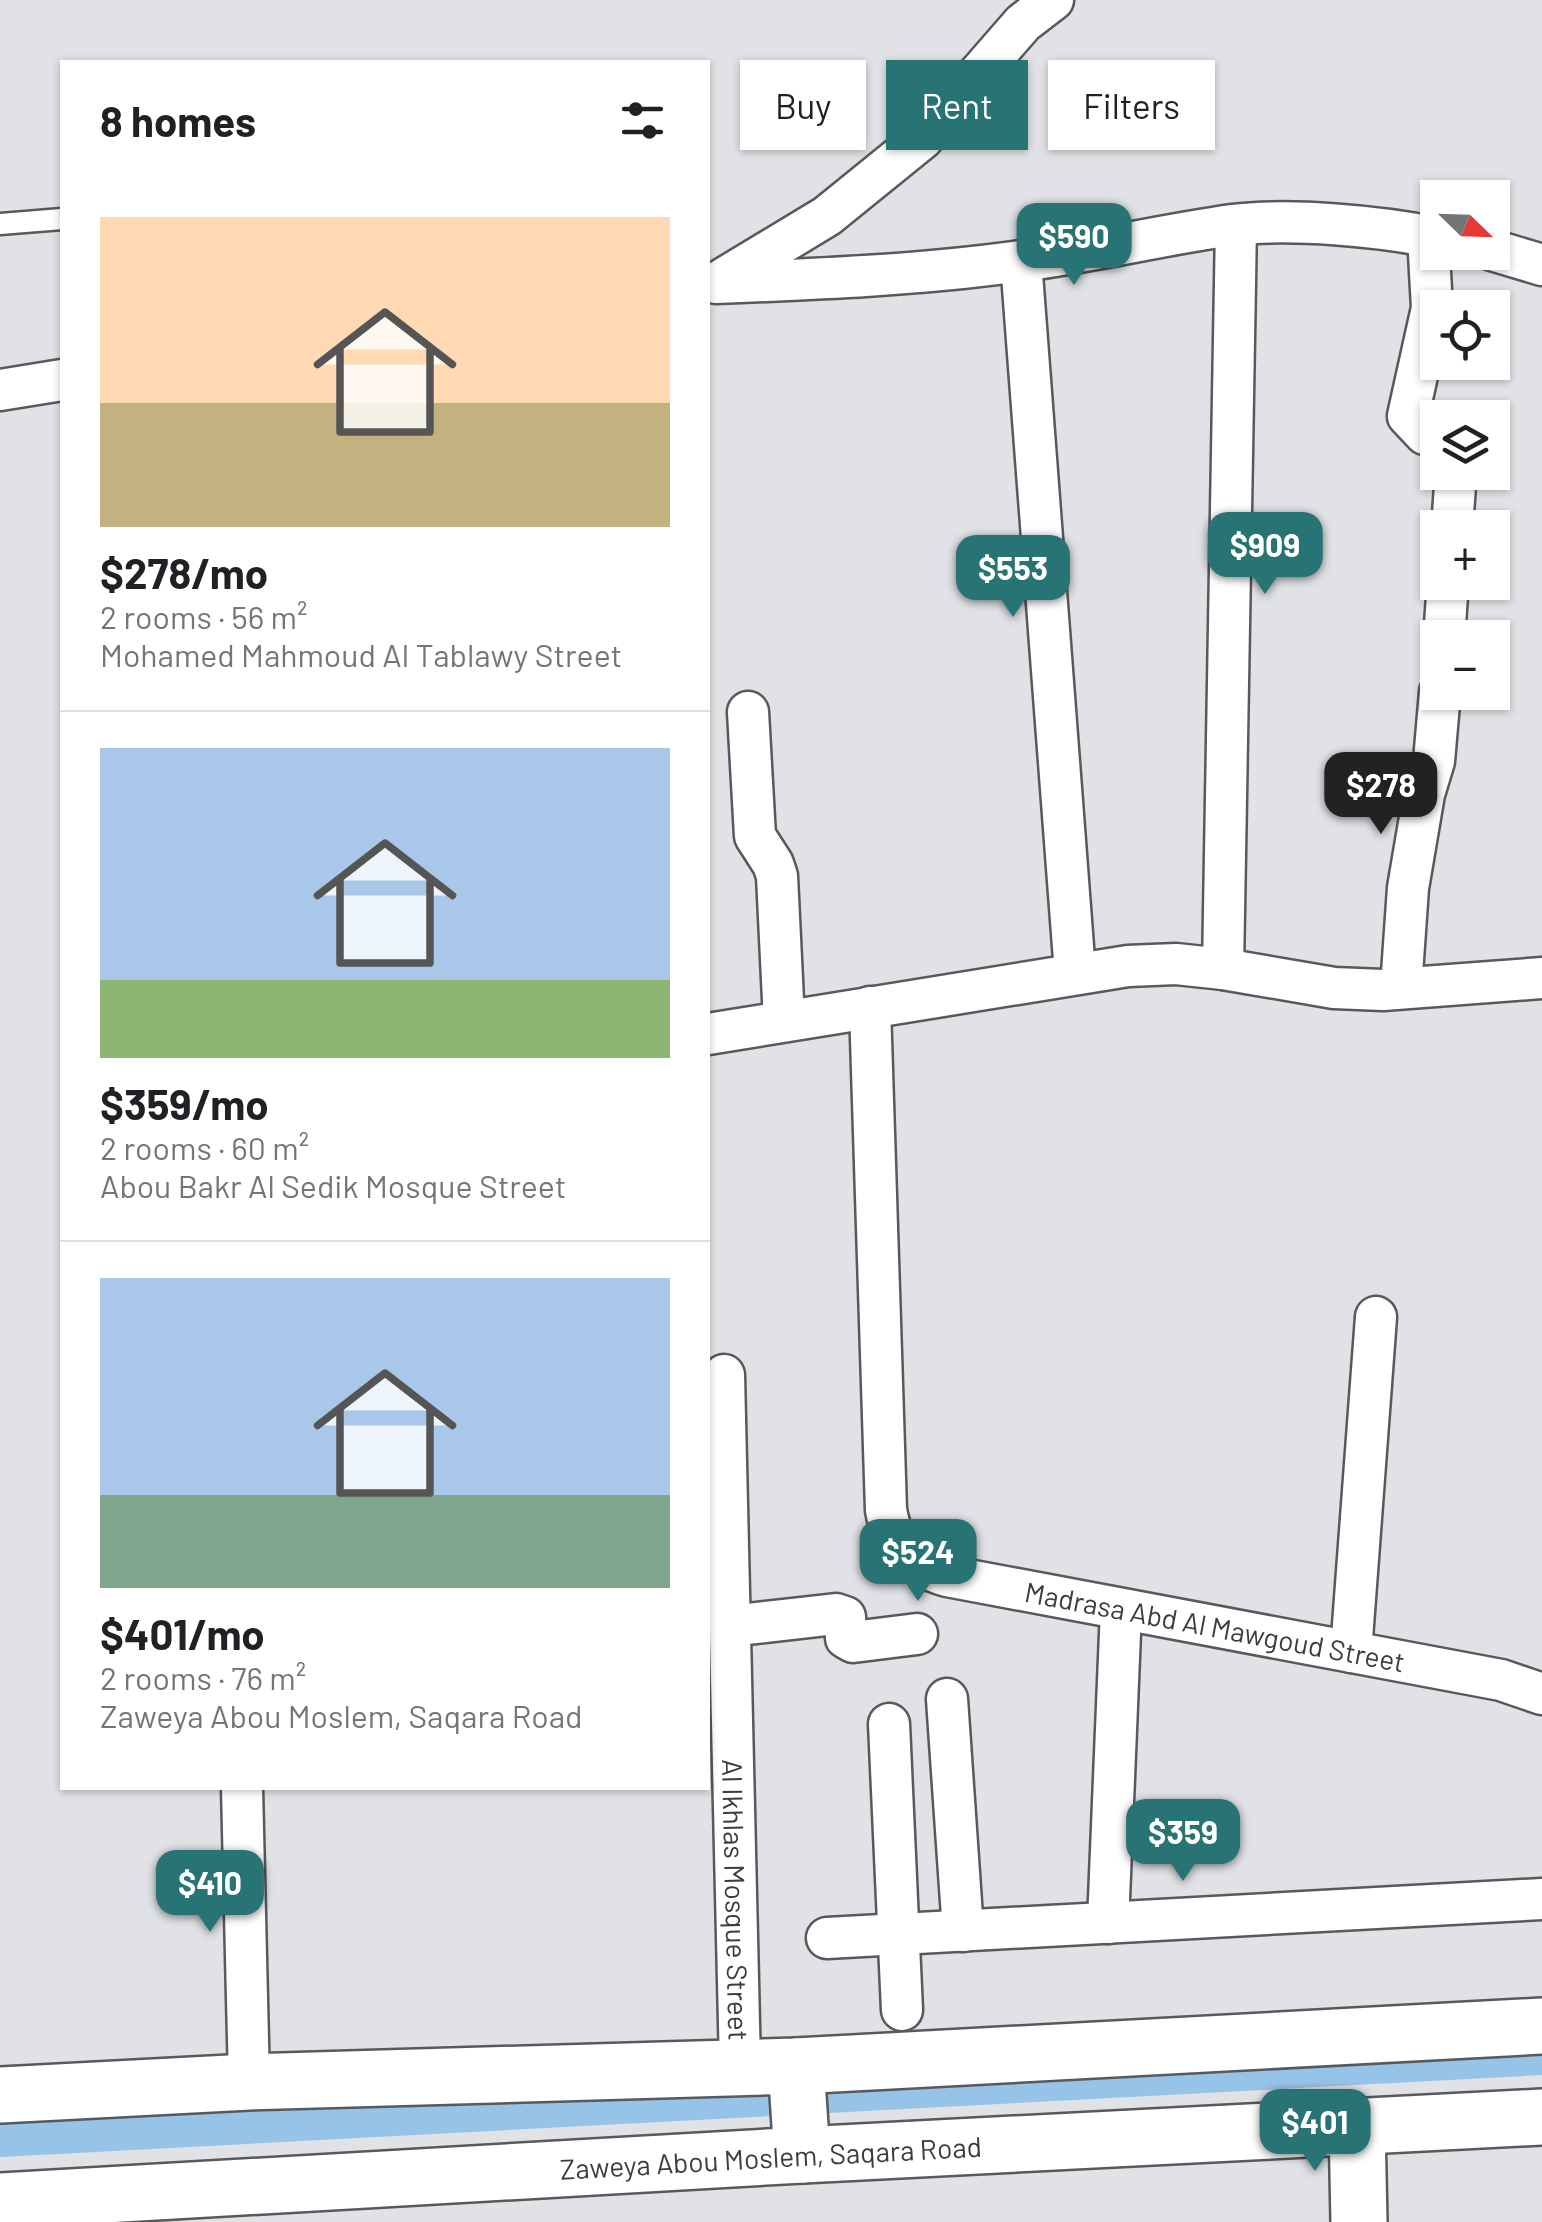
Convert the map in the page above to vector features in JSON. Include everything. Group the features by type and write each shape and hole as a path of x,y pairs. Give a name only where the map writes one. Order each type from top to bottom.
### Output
{"main road":[{"name":"Zaweya Abou Moslem, Saqara Road","path":"0,2201 1542,2026"},
{"name":"Zaweya Abou Moslem, Saqara Road","path":"0,2095 249,2082 740,2067 800,2112 1357,2125 1542,2117"},
{"path":"1357,2125 1359,2222"}],"street":[{"path":"712,284 827,216 922,139 1024,23 1052,0"},
{"path":"712,284 860,278 1020,262 1236,225 1332,225 1420,236"},
{"path":"1224,969 1236,225"},
{"path":"1510,255 1542,264"},
{"path":"1020,262 1075,973"},
{"path":"1420,430 1408,416 1432,308 1432,270"},
{"path":"0,390 60,380"},
{"path":"1401,988 1408,888 1424,794 1434,762 1438,710"},
{"path":"748,712 755,836 776,876 784,1021"},
{"path":"710,1034 1128,966 1176,964 1224,969 1334,988 1401,988 1542,978"},
{"name":"Madrasa Abd Al Mawgoud Street","path":"870,1007 885,1491 890,1529 910,1559 947,1576 1501,1680 1542,1694"},
{"path":"1352,1652 1376,1316"},
{"name":"Al Ikhlas Mosque Street","path":"724,1374 740,2067"},
{"path":"1108,1923 1121,1609"},
{"path":"730,1626 836,1614 844,1618 846,1638 853,1642 917,1634"},
{"path":"947,1698 963,1931"},
{"path":"889,1724 902,2010"},
{"path":"242,1790 249,2082"},
{"path":"827,1938 1542,1899"}],"lane":[{"path":"0,224 60,219"}],"waterway":[{"path":"0,2138 1542,2056"}]}
